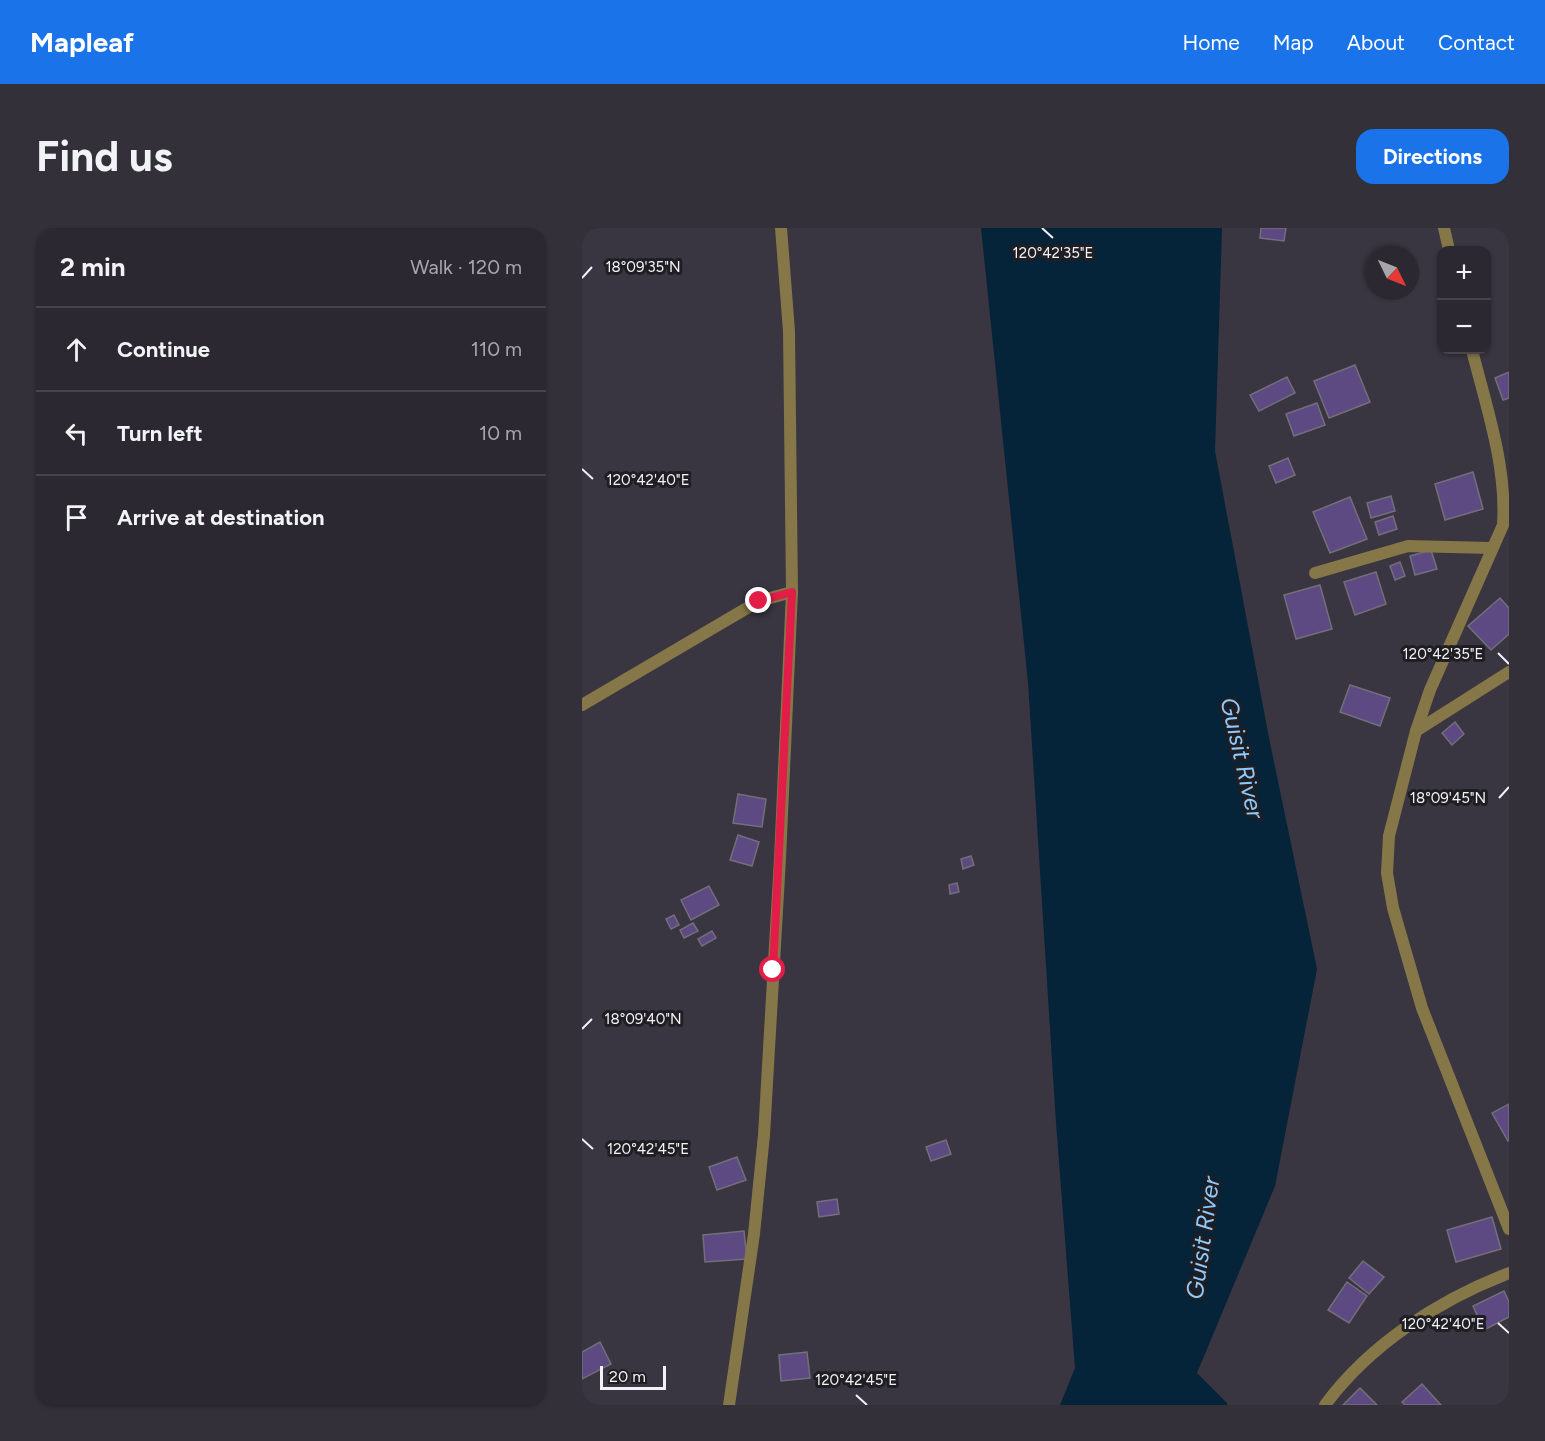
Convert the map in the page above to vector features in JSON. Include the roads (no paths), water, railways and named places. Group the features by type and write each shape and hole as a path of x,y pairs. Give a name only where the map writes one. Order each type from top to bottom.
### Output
{"street":[{"path":"729,1405 754,1234 764,1135 792,592 789,331 781,228"},
{"path":"1444,228 1448,246"},
{"path":"1473,354 1495,440 1504,501 1503,525 1430,690 1416,731 1389,836 1387,873 1393,908 1422,1008 1509,1229"},
{"path":"1315,573 1408,546 1492,548"},
{"path":"582,705 759,601 792,592"},
{"path":"1416,731 1509,672"},
{"path":"1325,1405 1363,1361 1436,1307 1482,1283 1509,1273"}],"water":[{"name":"Guisit River","path":"981,228 1222,228 1215,451 1269,738 1317,969 1275,1186 1197,1373 1227,1405 1060,1405 1075,1368 1056,1123 1028,682"}]}
